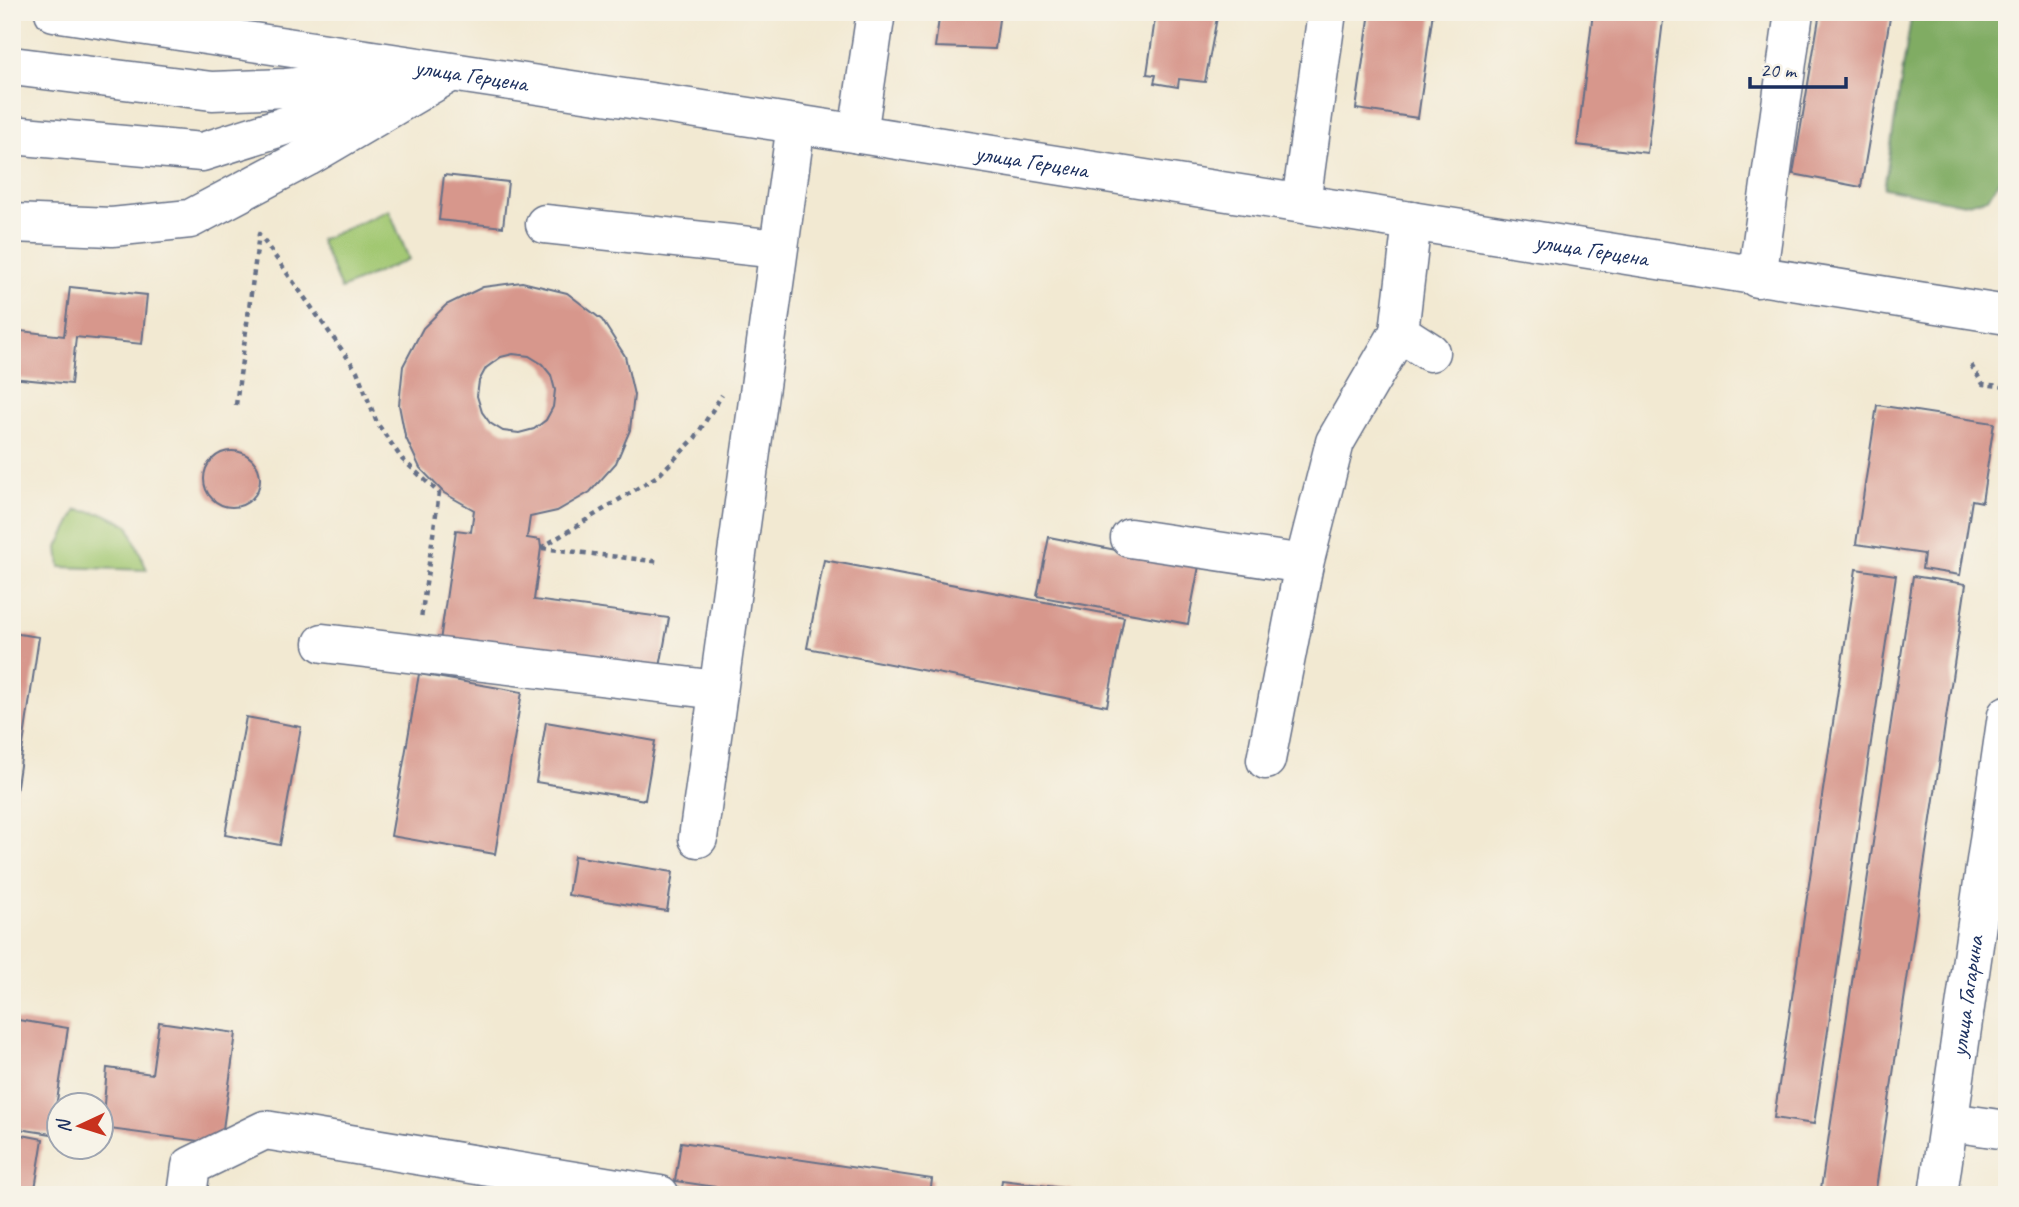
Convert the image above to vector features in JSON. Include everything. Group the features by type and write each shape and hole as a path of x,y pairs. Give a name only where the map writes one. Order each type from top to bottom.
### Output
{"main road":[{"name":"улица Герцена","path":"54,12 796,124 1757,278 2007,315"},
{"path":"858,134 876,12"},
{"path":"1301,204 1327,12"},
{"path":"1757,278 1794,12"},
{"path":"12,66 212,91 286,88 450,73"},
{"path":"12,135 202,152 450,73"},
{"path":"12,223 112,228 190,219 307,157 450,73"},
{"path":"698,838 796,124"},
{"path":"1266,760 1304,564 1335,442 1414,342 1412,221"},
{"path":"545,224 777,249"},
{"path":"1130,538 1304,564"},
{"path":"323,643 718,690"},
{"name":"улица Гагарина","path":"1938,1195 2006,722"},
{"path":"1950,1122 2007,1130"},
{"path":"187,1195 191,1166 265,1130 660,1195"}],"path":[{"path":"236,405 259,234 357,371 377,423 402,459 439,493 415,653"},
{"path":"1971,365 1983,384 2007,387"},
{"path":"661,562 541,548 659,475 695,438 725,389"}],"green space":[{"path":"1912,12 2007,12 2007,167 1988,198 1964,204 1884,188"},
{"path":"389,210 409,259 341,289 320,240"},
{"path":"77,510 105,514 128,525 147,570 60,567 58,547"}],"building":[{"path":"940,12 1000,12 995,49 935,47"},
{"path":"1156,12 1218,12 1205,82 1179,79 1178,87 1154,83 1156,75 1147,74"},
{"path":"1370,12 1433,12 1418,118 1356,109"},
{"path":"1593,12 1664,12 1647,153 1577,145"},
{"path":"1820,12 1891,12 1861,187 1793,174"},
{"path":"444,175 508,182 503,227 439,220"},
{"path":"522,282 567,293 602,320 625,356 634,395 630,430 616,463 590,492 557,511 530,517 527,538 540,540 541,548 534,600 669,618 658,678 440,641 456,530 471,532 474,510 444,493 420,468 405,436 399,405 403,366 423,328 446,305 483,287","holes":["513,354 529,356 542,364 551,375 555,390 553,407 546,420 534,429 519,433 503,431 490,423 482,412 477,396 479,381 486,368 501,357"]},
{"path":"70,287 147,295 142,344 76,337 71,384 12,378 12,330 64,336"},
{"path":"1877,405 1994,423 1982,502 1972,500 1960,575 1922,569 1924,554 1856,544"},
{"path":"232,451 243,453 252,459 258,468 258,490 252,499 243,505 232,507 221,505 212,499 206,490 204,479 206,468 212,459 221,453"},
{"path":"1049,537 1199,566 1188,624 1037,596"},
{"path":"824,560 1124,617 1107,706 807,648"},
{"path":"1856,569 1896,575 1814,1124 1774,1118"},
{"path":"1913,576 1966,584 1875,1195 1820,1195"},
{"path":"12,633 39,637 14,806 12,806"},
{"path":"419,674 522,692 495,854 391,836"},
{"path":"246,717 301,727 280,845 225,835"},
{"path":"546,722 655,741 645,800 536,782"},
{"path":"574,856 673,872 667,911 568,895"},
{"path":"12,1019 68,1028 58,1092 46,1092 46,1133 12,1128"},
{"path":"159,1022 236,1033 221,1144 116,1130 116,1092 105,1092 107,1068 152,1074"},
{"path":"12,1133 43,1139 34,1195 12,1195"},
{"path":"681,1142 932,1179 930,1195 769,1195 675,1181"},
{"path":"1002,1180 1072,1189 1071,1195 1000,1195"}]}
